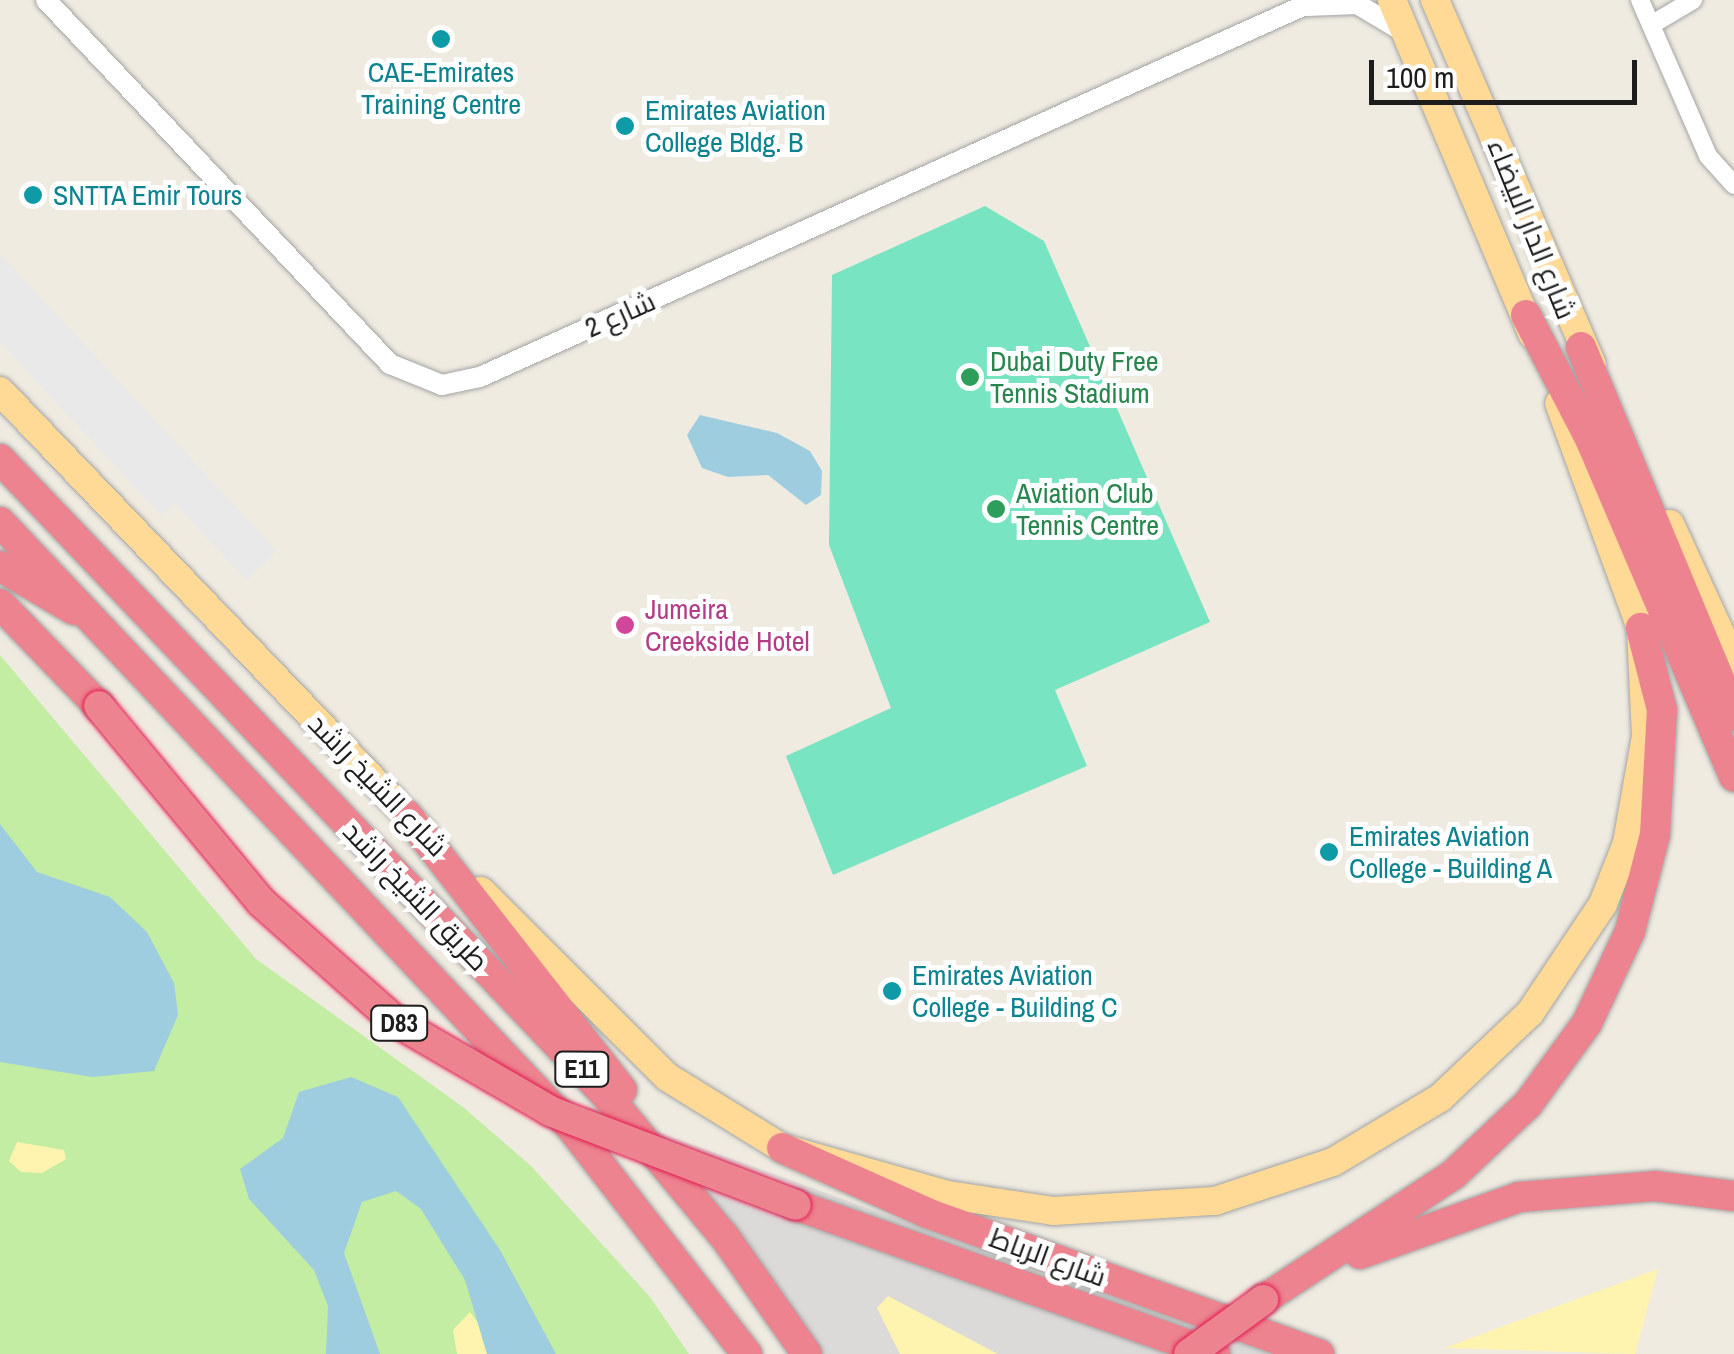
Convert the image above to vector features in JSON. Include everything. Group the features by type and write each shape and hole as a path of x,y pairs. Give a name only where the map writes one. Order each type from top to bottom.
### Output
{"highway":[{"path":"1526,314 1591,441 1734,777"},
{"path":"1580,347 1734,716"},
{"name":"طريق الشيخ راشد","path":"0,459 668,1165 807,1354"},
{"name":"طريق الشيخ راشد","path":"0,522 570,1126 747,1354"},
{"path":"0,566 90,617"},
{"name":"شارع الرباط","path":"0,604 99,706 261,902 395,1021 550,1111 796,1205 1215,1354"},
{"path":"1189,1354 1263,1300 1454,1174 1528,1104 1587,1022 1630,931 1656,834 1663,724 1641,628"},
{"path":"407,815 585,1038 668,1165"},
{"name":"شارع الرباط","path":"782,1148 927,1213 1319,1354"},
{"path":"1263,1300 1405,1234 1519,1197 1655,1186 1734,1196"},
{"path":"1044,1295 1161,1354"}],"main road":[{"name":"شارع الدار البيضاء","path":"1392,0 1526,314 1641,628"},
{"name":"شارع الدار البيضاء","path":"1441,6 1580,347 1618,408 1734,664"},
{"name":"شارع الشيخ راشد","path":"0,390 632,1047 703,1103 782,1148 965,1198 1108,1212 1215,1201 1275,1185 1388,1133 1440,1098 1530,1013 1604,904 1640,790 1646,718 1641,628"}],"street":[{"name":"شارع 2","path":"46,0 390,364 442,385 480,377 1310,3 1357,4 1407,34"},
{"path":"1651,25 1693,0"},
{"path":"1645,1 1651,25 1718,171 1734,185"}],"shaded area":[{"path":"0,254 277,551 246,580 175,503 161,515 0,342"},
{"path":"586,1106 1271,1354 802,1354 638,1155"}],"green space":[{"name":"Aviation Club Tennis Centre","path":"985,206 1044,241 1210,622 1055,690 1087,766 833,875 786,756 891,708 829,545 832,275"},
{"path":"0,655 256,959 463,1107 531,1166 650,1297 689,1354 0,1354"}],"sand":[{"path":"17,1142 64,1150 66,1159 42,1173 21,1172 9,1161"},
{"path":"1658,1269 1635,1354 1444,1348"},
{"path":"888,1296 998,1354 900,1354 877,1308"},
{"path":"470,1312 478,1323 487,1354 457,1354 453,1330"}],"water":[{"path":"700,415 777,433 810,451 822,471 821,495 806,505 768,475 728,477 702,468 687,435"},
{"path":"0,824 37,872 110,897 147,932 174,983 178,1015 154,1071 92,1077 0,1062"},
{"path":"351,1077 398,1097 500,1250 556,1354 487,1354 465,1280 421,1209 396,1191 362,1202 344,1253 380,1354 326,1354 328,1306 314,1270 249,1199 240,1169 283,1138 299,1092"}],"place":[{"name":"CAE-Emirates Training Centre","path":"441,39"},
{"name":"Emirates Aviation College Bldg. B","path":"625,126"},
{"name":"SNTTA Emir Tours","path":"33,195"},
{"name":"Dubai Duty Free Tennis Stadium","path":"970,377"},
{"name":"Aviation Club Tennis Centre","path":"996,509"},
{"name":"Jumeira Creekside Hotel","path":"625,625"},
{"name":"Emirates Aviation College - Building A","path":"1329,852"},
{"name":"Emirates Aviation College - Building C","path":"892,991"}]}
